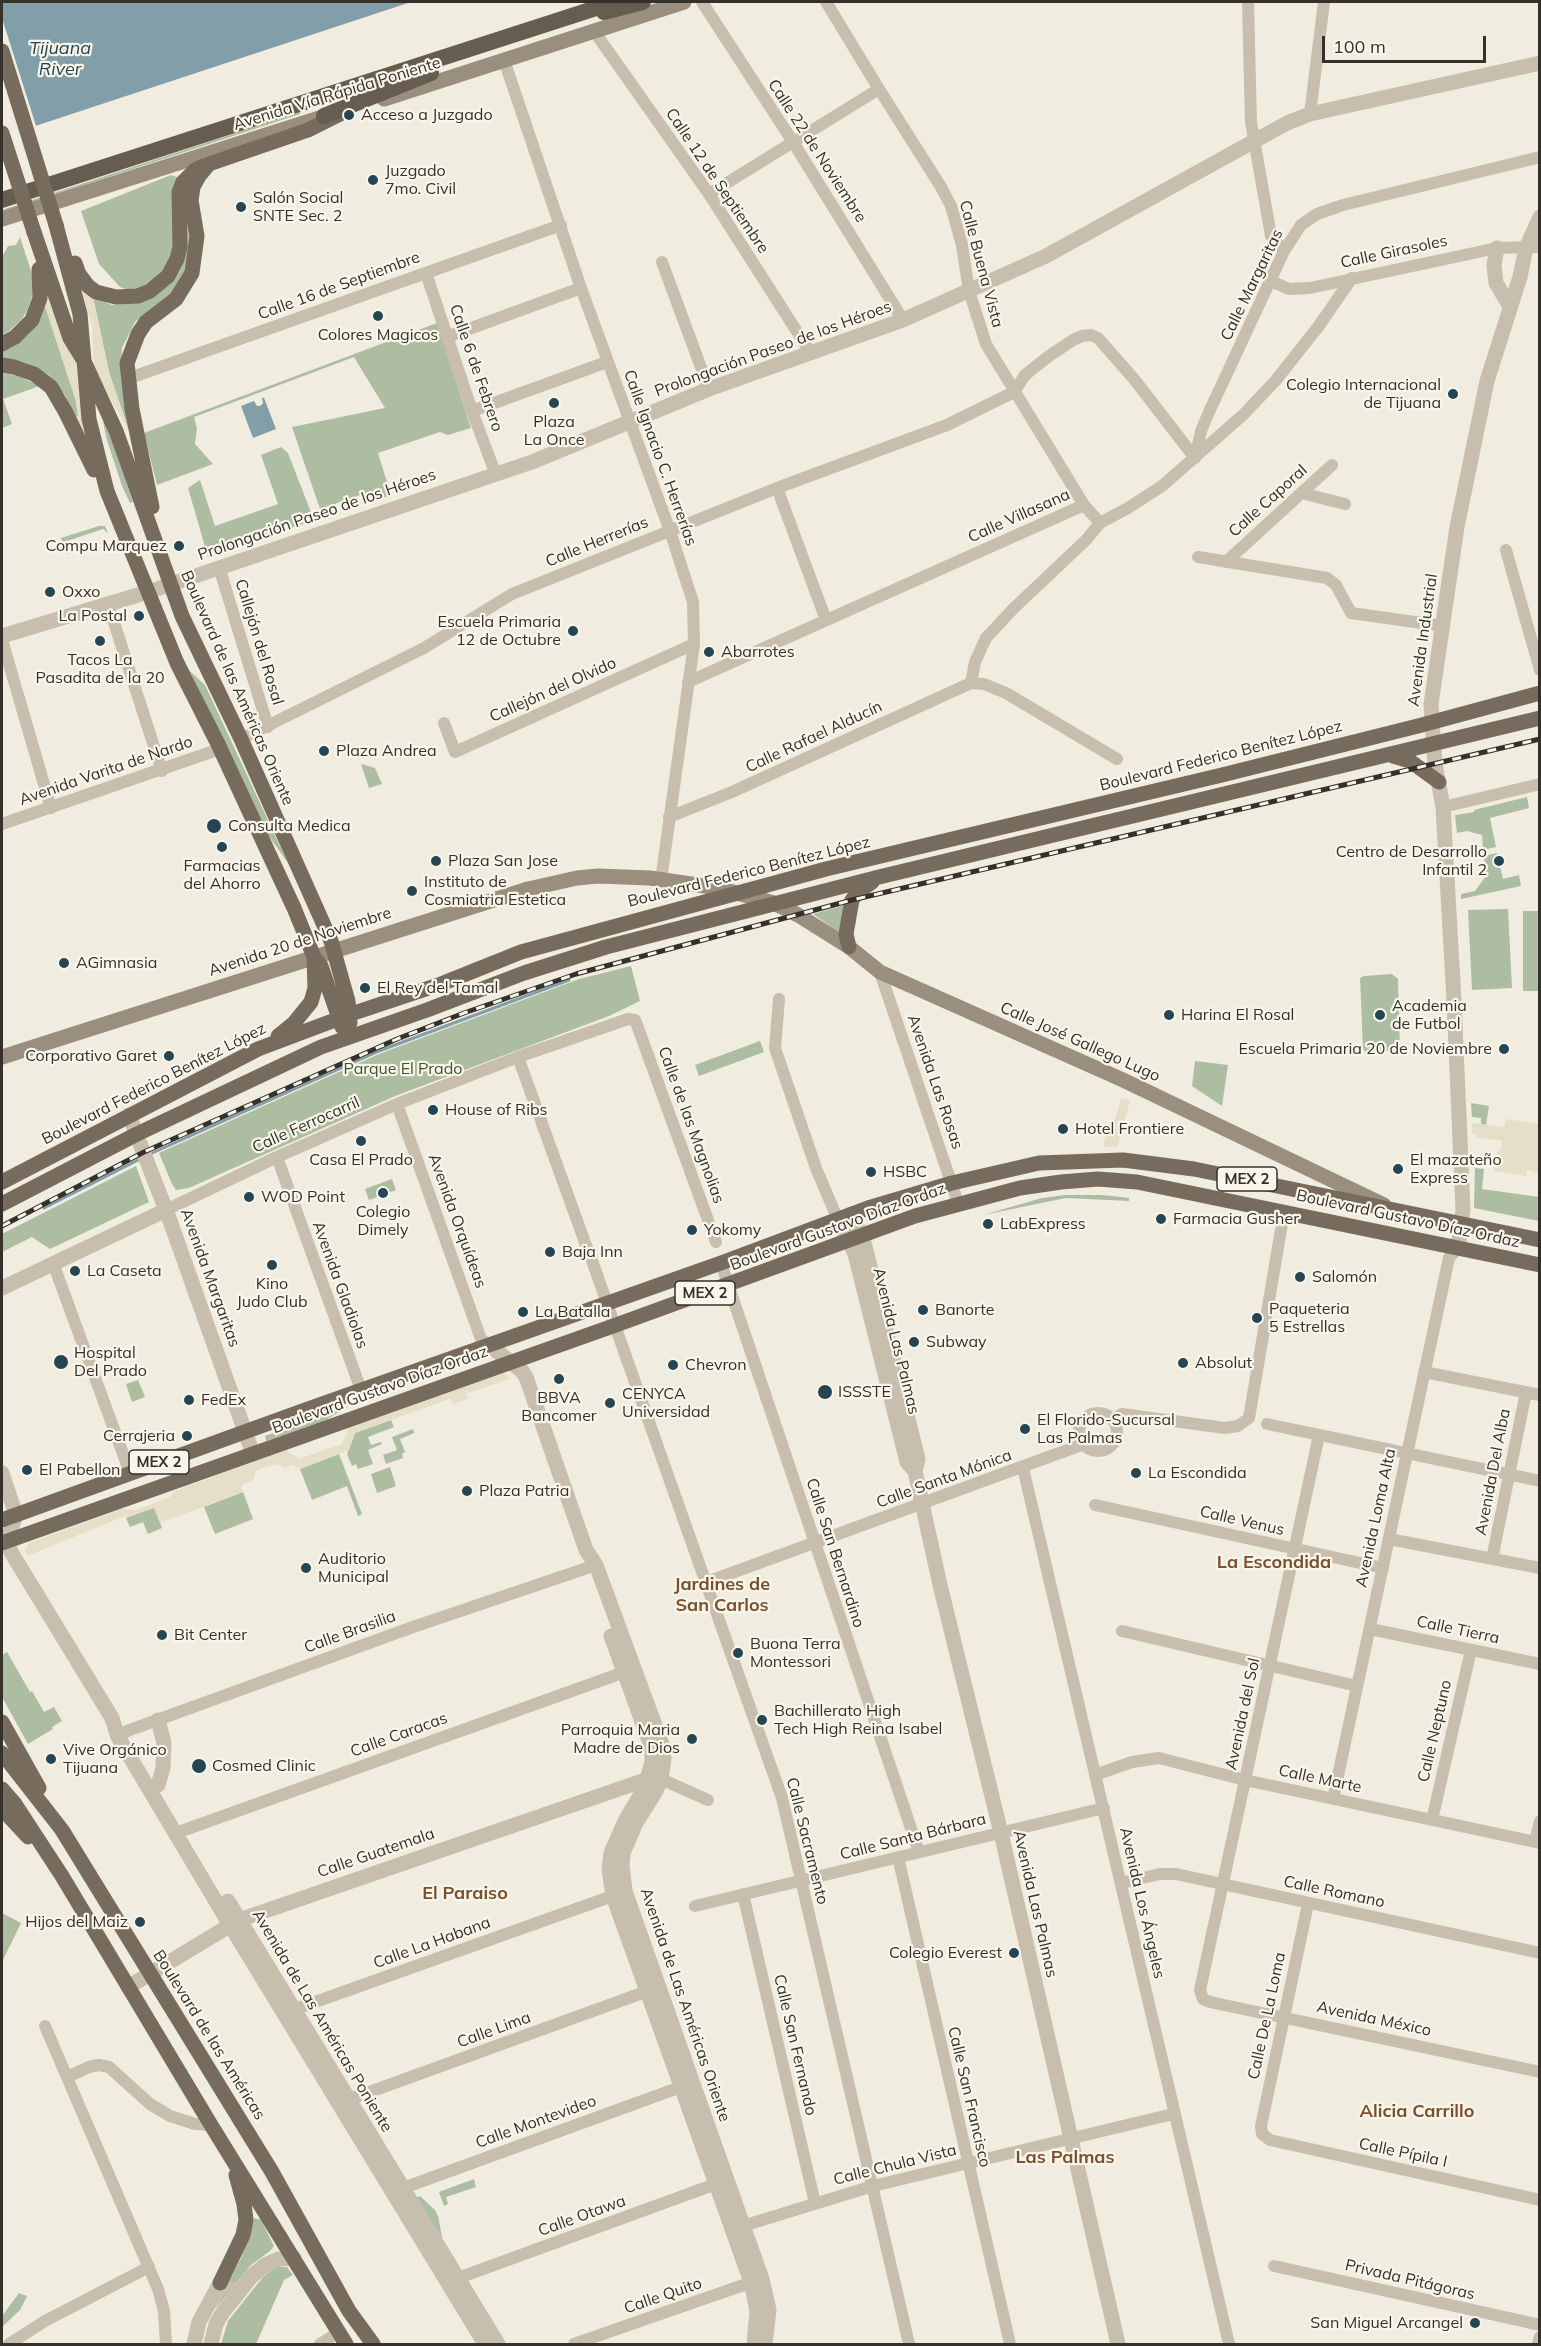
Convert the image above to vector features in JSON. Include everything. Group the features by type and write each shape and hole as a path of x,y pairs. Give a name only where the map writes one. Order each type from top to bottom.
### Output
{"highway":[{"name":"Avenida Vía Rápida Poniente","path":"2,200 615,2"},
{"path":"574,15 587,16 643,2"},
{"path":"324,116 352,103 519,39 537,27"}],"main road":[{"name":"Avenida Vía Rápida Poniente","path":"2,219 684,2"},
{"name":"Boulevard de las Américas Oriente","path":"2,51 51,206 59,224 82,329 89,420 107,491 177,663 220,749 345,1021"},
{"path":"59,224 79,274 88,286 96,292 116,297 138,296 150,291 168,276 177,259 180,247 179,192 183,182 195,170 308,130 344,111"},
{"name":"Boulevard de las Américas Oriente","path":"2,133 32,233 64,323 116,431 182,616 241,739 334,951 345,1021"},
{"path":"157,549 157,532 127,379 127,363 138,334 146,322 176,299 192,273 197,236 191,200 198,176 209,164"},
{"path":"2,344 25,329 32,320 40,298 41,280 32,233"},
{"path":"2,365 34,374 51,387 107,491"},
{"name":"Boulevard Federico Benítez López","path":"2,1182 258,1049 345,1021 521,952 625,922 748,895 826,869 1132,797 1431,723 1539,693"},
{"path":"2,1203 137,1134 321,1047 524,973 596,950 879,877 1539,718"},
{"path":"1390,755 1410,761 1439,782"},
{"name":"Avenida 20 de Noviembre","path":"2,1057 472,905 551,883 598,876 661,880 718,888 748,895"},
{"path":"849,947 846,934 852,900 857,892 879,877"},
{"name":"Calle José Gallego Lugo","path":"748,895 774,903 798,915 849,947 880,972 1123,1080 1398,1211"},
{"path":"258,1049 294,1023 311,1002 315,988 314,957"},
{"path":"321,1047 345,1021 365,1032"},
{"name":"Boulevard Gustavo Díaz Ordaz","path":"2,1520 845,1217 952,1183 1039,1163 1138,1161 1194,1169 1539,1240"},
{"name":"Boulevard Gustavo Díaz Ordaz","path":"4,1543 915,1216 1020,1188 1098,1179 1137,1182 1539,1265"},
{"path":"2,1722 62,1830"},
{"name":"Boulevard de las Américas","path":"2,1753 62,1830 272,2172 350,2311 372,2344"},
{"path":"2,1788 62,1876 342,2339"},
{"path":"2,1809 62,1876"},
{"path":"220,2283 243,2235 246,2220 233,2160"}],"street":[{"name":"Calle 22 de Noviembre","path":"702,2 793,142 903,320"},
{"name":"Calle Buena Vista","path":"826,2 951,206 962,245 969,291 986,344 1084,505"},
{"path":"1248,2 1251,122 1271,236 1284,251"},
{"path":"1310,114 1324,2"},
{"name":"Calle 12 de Septiembre","path":"594,31 709,194 810,352"},
{"name":"Calle Ignacio C. Herrerías","path":"504,60 581,288 670,531 693,602 694,644 661,880"},
{"name":"Prolongación Paseo de los Héroes","path":"2,638 148,592 496,475 709,389 903,320 1046,256 1287,123 1310,114 1539,63"},
{"path":"709,194 879,89"},
{"name":"Calle Margaritas","path":"1195,458 1201,431 1209,411 1284,251 1301,225 1317,214 1343,205 1539,157"},
{"name":"Avenida Industrial","path":"1458,1248 1462,1224 1454,1006 1443,807 1433,745 1431,704 1456,527 1487,381 1509,305 1533,247 1539,217"},
{"name":"Calle 16 de Septiembre","path":"127,379 561,225"},
{"name":"Calle Girasoles","path":"1271,281 1289,289 1310,288 1497,248 1533,247"},
{"path":"1497,248 1494,265 1496,283 1509,305"},
{"path":"662,262 709,389"},
{"name":"Calle 6 de Febrero","path":"426,273 496,475"},
{"path":"1117,759 1005,693 984,684 971,683 975,662 986,638 1014,608 1086,540 1100,523 1162,486 1244,414 1276,380 1318,327 1352,278"},
{"path":"447,337 581,288"},
{"path":"1014,392 1025,375 1073,339 1091,335 1098,338 1134,379 1195,458"},
{"path":"472,411 607,362"},
{"name":"Calle Herrerías","path":"241,739 423,648 512,594 777,488 948,425 1014,392"},
{"name":"Calle Caporal","path":"1226,562 1332,465"},
{"path":"777,488 826,620"},
{"path":"1301,493 1345,504"},
{"name":"Calle Villasana","path":"688,682 1084,505 1100,523"},
{"path":"1506,550 1539,670"},
{"path":"1198,557 1327,578 1336,585 1351,613 1443,626"},
{"name":"Callejón del Rosal","path":"219,567 268,727"},
{"path":"108,604 162,771"},
{"path":"2,638 51,808"},
{"name":"Callejón del Olvido","path":"444,723 455,752 694,644"},
{"name":"Calle Rafael Alducín","path":"669,817 732,792 971,683"},
{"name":"Avenida Varita de Nardo","path":"2,824 162,771 220,749"},
{"path":"1443,807 1539,784"},
{"name":"Avenida Las Rosas","path":"880,972 958,1203"},
{"path":"779,999 775,1048 816,1168 845,1217"},
{"name":"Calle Ferrocarril","path":"2,1288 277,1157 397,1104 519,1057 624,1020 635,1020"},
{"name":"Calle de las Magnolias","path":"635,1020 717,1242"},
{"name":"Calle Sacramento","path":"519,1057 782,1798 909,2344"},
{"name":"Avenida Orquídeas","path":"397,1104 481,1339 489,1345"},
{"name":"Avenida Margaritas","path":"129,1116 166,1210 253,1454"},
{"name":"Avenida Gladiolas","path":"277,1157 361,1390"},
{"path":"1112,1420 1122,1414 1225,1428 1238,1426 1249,1418 1284,1212"},
{"name":"Avenida Las Palmas","path":"845,1217 856,1239 907,1462 915,1471 1118,2344"},
{"name":"Avenida Loma Alta","path":"1333,1799 1449,1258 1458,1248"},
{"path":"53,1263 130,1473"},
{"name":"Calle San Bernardino","path":"721,1263 919,1852"},
{"name":"Avenida de Las Américas Oriente","path":"489,1345 522,1371 526,1377 629,1670 652,1749 655,1779 625,1821 611,1853 609,1869 769,2310 765,2344"},
{"path":"1424,1371 1539,1395"},
{"name":"Avenida Del Alba","path":"1492,1559 1526,1392"},
{"path":"1098,1413 1112,1420 1117,1435 1111,1446 1106,1449 1094,1450 1080,1439 1080,1427 1086,1417 1098,1413"},
{"path":"1267,1424 1539,1481"},
{"name":"Avenida del Sol","path":"1203,1999 1200,1990 1319,1435"},
{"name":"Calle Santa Mónica","path":"707,1582 1084,1444"},
{"name":"Avenida Los Ángeles","path":"1023,1468 1104,1808 1173,2114 1229,2344"},
{"path":"2,1473 16,1515 4,1543"},
{"name":"Calle Venus","path":"1095,1505 1383,1568"},
{"path":"1389,1539 1539,1568"},
{"name":"Avenida de Las Américas Poniente","path":"4,1543 111,1718 158,1785 180,1832"},
{"name":"Calle Brasilia","path":"122,1734 413,1627 592,1566"},
{"name":"Calle Tierra","path":"1370,1629 1539,1665"},
{"path":"1122,1631 1358,1686"},
{"name":"Calle Neptuno","path":"1432,1820 1471,1650"},
{"name":"Calle Caracas","path":"180,1832 629,1670"},
{"path":"158,1720 164,1743 163,1768 158,1785"},
{"name":"Avenida de Las Américas Poniente","path":"122,1734 396,2190 452,2280 498,2344"},
{"name":"Calle Marte","path":"1095,1775 1132,1761 1159,1758 1245,1780 1537,1842"},
{"path":"655,1779 708,1800"},
{"name":"Calle Guatemala","path":"128,1987 235,1922 655,1779"},
{"name":"Calle Santa Bárbara","path":"695,1906 1104,1808"},
{"path":"1537,1842 1539,1821"},
{"name":"Calle San Francisco","path":"898,1857 1010,2344"},
{"name":"Calle Romano","path":"1121,1883 1168,1874 1539,1953"},
{"name":"Calle La Habana","path":"289,2012 619,1893"},
{"name":"Calle San Fernando","path":"743,1894 815,2203"},
{"name":"Calle De La Loma","path":"1262,2134 1261,2126 1308,1904"},
{"name":"Calle Lima","path":"344,2101 654,1989"},
{"name":"Avenida México","path":"1203,1999 1539,2072"},
{"path":"45,2026 149,2267 164,2311 166,2344"},
{"path":"67,2077 88,2067 99,2065 109,2067 150,2104 170,2116 195,2124 211,2125"},
{"name":"Calle Montevideo","path":"396,2190 687,2085"},
{"name":"Calle Chula Vista","path":"738,2227 873,2186 1173,2114"},
{"name":"Calle Pípila I","path":"1262,2134 1269,2140 1539,2200"},
{"name":"Calle Otawa","path":"452,2280 722,2182"},
{"path":"211,2344 216,2324 236,2294 252,2276 265,2265 279,2259 294,2258"},
{"name":"Privada Pitágoras","path":"1274,2266 1539,2325"},
{"path":"9,2344 55,2315 149,2267"},
{"name":"Avenida de Las Américas Poniente","path":"452,2280 485,2344"},
{"name":"Avenida de Las Américas Oriente","path":"754,2344 757,2280"},
{"name":"Calle Quito","path":"574,2344 757,2280"},
{"path":"194,2344 199,2322 220,2283 236,2294"},
{"path":"1538,2344 1539,2337"},
{"path":"320,2344 342,2339"}],"green space":[{"path":"300,112 300,114 2,212 2,210"},
{"path":"171,175 180,178 176,235 169,264 150,285 133,292 120,287 99,264 81,211"},
{"path":"185,207 193,235 185,275 169,296 135,322 122,348 121,366 130,434 109,372 93,297 112,305 133,303 179,272 186,253"},
{"path":"20,237 32,274 33,293 22,319 2,335 2,257 8,246 16,245"},
{"path":"45,306 76,401 78,416 75,418 65,395 49,375 26,363 2,360 2,350 28,335 37,324"},
{"path":"437,323 471,428 448,435 440,432 378,453 391,495 370,503 366,493 320,509 292,427 385,408 354,357 194,417 197,429 195,444 213,464 157,485 144,433"},
{"path":"2,373 18,376 40,386 3,399 12,424 2,428"},
{"path":"101,410 133,502 130,503 106,437"},
{"path":"281,447 288,453 312,515 311,521 208,557 188,488 200,480 215,526 278,504 261,455"},
{"path":"105,526 108,533 103,529 67,541 69,546 73,545 75,551 66,554 61,538"},
{"path":"190,671 205,685 288,863 268,835"},
{"path":"361,764 375,768 382,784 369,788"},
{"path":"1527,797 1529,808 1490,818 1496,847 1483,850 1482,835 1467,831 1457,833 1455,815"},
{"path":"1497,853 1503,879 1519,875 1521,886 1461,899 1461,894 1475,891 1486,876 1484,856"},
{"path":"848,904 841,934 813,914"},
{"path":"1508,909 1512,988 1472,990 1468,910"},
{"path":"1523,911 1539,911 1539,991 1523,991"},
{"name":"Parque El Prado","path":"631,966 640,1001 609,1016 395,1096 189,1188 176,1190 172,1184 159,1153 379,1054 579,979"},
{"path":"1392,974 1398,979 1400,1049 1365,1052 1360,978"},
{"path":"760,1041 764,1052 699,1076 695,1065"},
{"path":"1195,1061 1228,1065 1222,1106 1192,1086"},
{"path":"1471,1103 1489,1106 1486,1125 1481,1124 1481,1118 1472,1117"},
{"path":"136,1166 149,1202 50,1249 32,1237 2,1252 2,1234"},
{"path":"1475,1168 1484,1169 1482,1189 1539,1197 1539,1221 1474,1208"},
{"path":"392,1179 396,1190 369,1200 365,1189"},
{"path":"1065,1195 1103,1195 1129,1198 1129,1201 1066,1198 983,1215 1042,1198"},
{"path":"138,1380 145,1397 132,1402 126,1384"},
{"path":"349,1406 326,1420 266,1441 265,1436"},
{"path":"391,1420 394,1427 368,1437 371,1445 381,1442 382,1444 368,1450 373,1464 358,1469 356,1464 352,1466 347,1454 355,1433"},
{"path":"413,1429 414,1433 400,1439 405,1452 402,1454 403,1458 386,1464 383,1455 397,1450 392,1437"},
{"path":"339,1454 362,1514 358,1516 347,1486 312,1500 300,1469"},
{"path":"390,1467 396,1486 377,1493 371,1474"},
{"path":"243,1492 253,1519 215,1534 204,1507"},
{"path":"154,1507 162,1528 148,1534 143,1522 130,1527 126,1518"},
{"path":"7,1652 44,1712 54,1707 62,1721 28,1744 2,1697 2,1655"},
{"path":"2,1913 21,1923 2,1962"},
{"path":"474,2179 476,2187 446,2197 448,2204 444,2206 439,2192"},
{"path":"420,2196 438,2216 444,2247 416,2198"},
{"path":"254,2218 261,2220 274,2246 251,2265 215,2309 242,2256"},
{"path":"275,2267 287,2267 293,2275 284,2280 256,2344 221,2344 228,2321 263,2277"},
{"path":"19,2293 27,2296 20,2310 2,2327 2,2316"}],"shaded area":[{"path":"81,287 93,297 109,372 130,434 94,369 92,326"},
{"path":"47,294 64,341 76,364 82,415 93,456 75,418 78,416 76,401 45,306"},
{"path":"1121,1098 1130,1101 1117,1147 1103,1147 1106,1135 1110,1136"},
{"path":"1506,1119 1539,1124 1539,1173 1527,1170 1526,1176 1493,1171 1497,1151 1500,1151 1502,1141 1476,1137 1476,1134 1472,1134 1472,1123 1504,1127"},
{"path":"502,1373 506,1374 509,1379 466,1394 468,1399 453,1404 450,1399 355,1433 349,1450 300,1469 293,1465 285,1468 277,1464 262,1468 256,1471 253,1480 241,1485 243,1492 160,1523 154,1508 126,1518 125,1516 27,1556 25,1550 29,1543 122,1509 136,1510 170,1497 174,1491 286,1450 299,1459 342,1444 348,1428"}],"water":[{"name":"Tijuana River","path":"2,2 411,2 2,137"},
{"path":"262,398 264,398 276,429 253,438 241,406 254,401 257,406 260,406 263,403"}],"pier":[{"path":"2,18 37,129 2,140"}],"waterway":[{"path":"150,1154 379,1051 569,980"},
{"path":"44,1208 142,1158"}],"railway":[{"path":"2,1226 144,1152 397,1039 576,974 852,900 1540,739"}],"place":[{"name":"Acceso a Juzgado","path":"349,115"},
{"name":"Juzgado 7mo. Civil","path":"373,180"},
{"name":"Salón Social SNTE Sec. 2","path":"241,207"},
{"name":"Colores Magicos","path":"378,316"},
{"name":"Colegio Internacional de Tijuana","path":"1453,394"},
{"name":"Plaza La Once","path":"554,403"},
{"name":"Compu Marquez","path":"179,546"},
{"name":"Oxxo","path":"50,592"},
{"name":"La Postal","path":"139,616"},
{"name":"Escuela Primaria 12 de Octubre","path":"573,631"},
{"name":"Tacos La Pasadita de la 20","path":"100,641"},
{"name":"Abarrotes","path":"709,652"},
{"name":"Plaza Andrea","path":"324,751"},
{"name":"Consulta Medica","path":"214,826"},
{"name":"Farmacias del Ahorro","path":"222,847"},
{"name":"Plaza San Jose","path":"436,861"},
{"name":"Centro de Desarrollo Infantil 2","path":"1499,861"},
{"name":"Instituto de Cosmiatria Estetica","path":"412,891"},
{"name":"AGimnasia","path":"64,963"},
{"name":"El Rey del Tamal","path":"365,988"},
{"name":"Harina El Rosal","path":"1169,1015"},
{"name":"Academia de Futbol","path":"1380,1015"},
{"name":"Escuela Primaria 20 de Noviembre","path":"1504,1049"},
{"name":"Corporativo Garet","path":"169,1056"},
{"name":"House of Ribs","path":"433,1110"},
{"name":"Hotel Frontiere","path":"1063,1129"},
{"name":"Casa El Prado","path":"361,1141"},
{"name":"El mazateño Express","path":"1398,1169"},
{"name":"HSBC","path":"871,1172"},
{"name":"Colegio Dimely","path":"383,1193"},
{"name":"WOD Point","path":"249,1197"},
{"name":"Farmacia Gusher","path":"1161,1219"},
{"name":"LabExpress","path":"988,1224"},
{"name":"Yokomy","path":"692,1230"},
{"name":"Baja Inn","path":"550,1252"},
{"name":"Kino Judo Club","path":"272,1265"},
{"name":"La Caseta","path":"75,1271"},
{"name":"Salomón","path":"1300,1277"},
{"name":"Banorte","path":"923,1310"},
{"name":"La Batalla","path":"523,1312"},
{"name":"Paqueteria 5 Estrellas","path":"1257,1318"},
{"name":"Subway","path":"914,1342"},
{"name":"Hospital Del Prado","path":"61,1362"},
{"name":"Absolut","path":"1183,1363"},
{"name":"Chevron","path":"673,1365"},
{"name":"BBVA Bancomer","path":"559,1379"},
{"name":"ISSSTE","path":"825,1392"},
{"name":"FedEx","path":"189,1400"},
{"name":"CENYCA Universidad","path":"610,1403"},
{"name":"El Florido-Sucursal Las Palmas","path":"1025,1429"},
{"name":"Cerrajeria","path":"187,1436"},
{"name":"El Pabellon","path":"27,1470"},
{"name":"La Escondida","path":"1136,1473"},
{"name":"Plaza Patria","path":"467,1491"},
{"name":"Auditorio Municipal","path":"306,1568"},
{"name":"Bit Center","path":"162,1635"},
{"name":"Buona Terra Montessori","path":"738,1653"},
{"name":"Bachillerato High Tech High Reina Isabel","path":"762,1720"},
{"name":"Parroquia Maria Madre de Dios","path":"692,1739"},
{"name":"Vive Orgánico Tijuana","path":"51,1759"},
{"name":"Cosmed Clinic","path":"199,1766"},
{"name":"Hijos del Maiz","path":"140,1922"},
{"name":"Colegio Everest","path":"1014,1953"},
{"name":"San Miguel Arcangel","path":"1475,2323"}],"district":[{"name":"La Escondida","path":"1274,1563"},
{"name":"Jardines de San Carlos","path":"722,1595"},
{"name":"El Paraiso","path":"465,1894"},
{"name":"Alicia Carrillo","path":"1417,2112"},
{"name":"Las Palmas","path":"1065,2158"}]}
